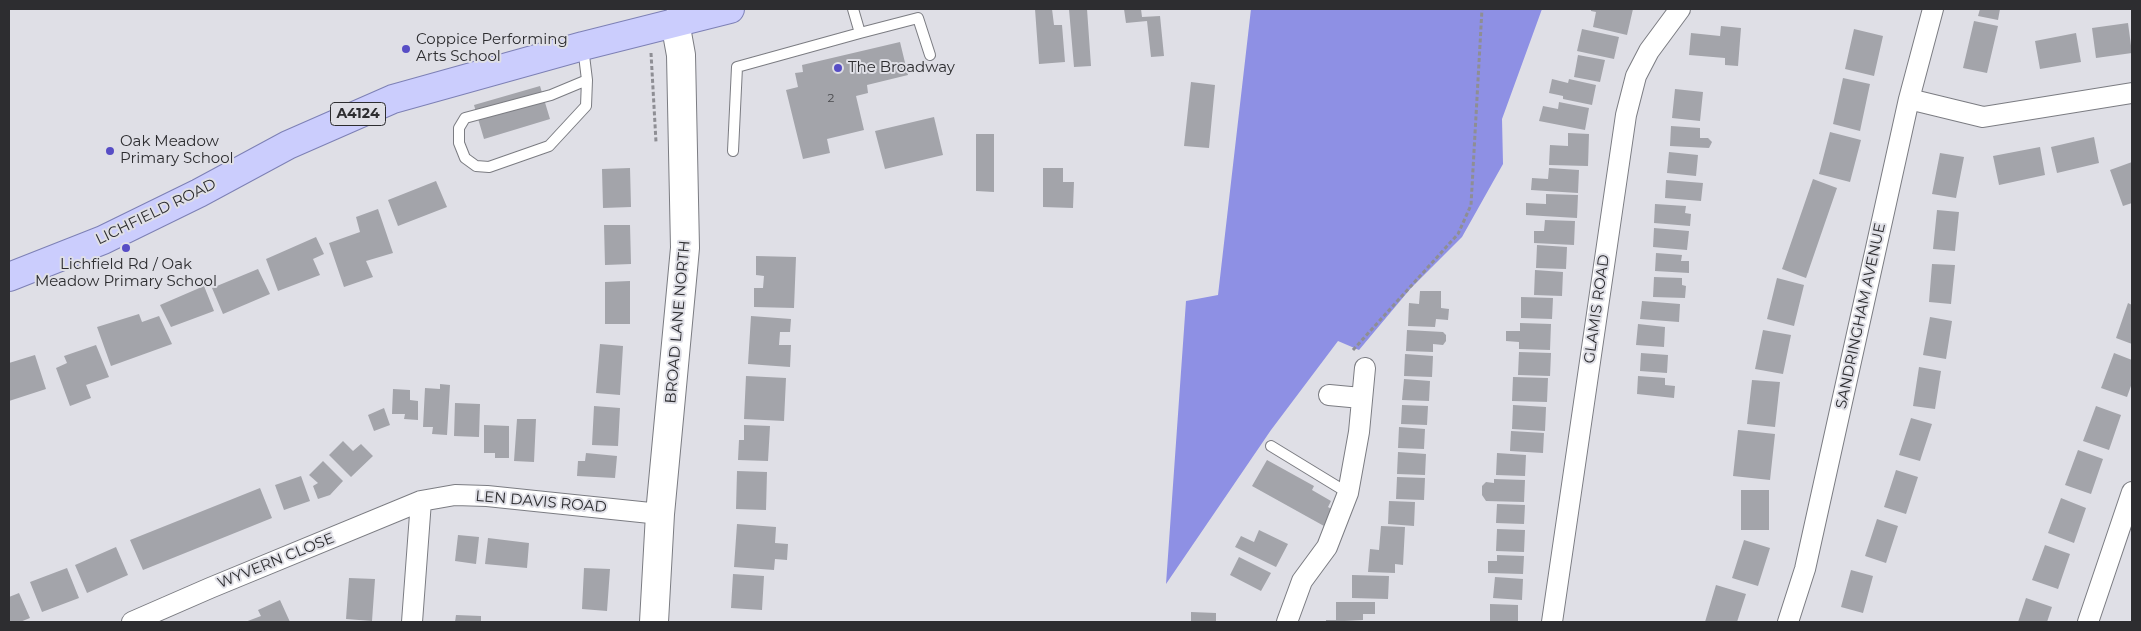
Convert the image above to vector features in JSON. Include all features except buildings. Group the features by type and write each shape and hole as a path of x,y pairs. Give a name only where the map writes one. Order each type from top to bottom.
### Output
{"main road":[{"name":"LICHFIELD ROAD","path":"9,277 103,240 198,193 288,145 386,102 583,46 730,9"}],"street":[{"name":"GLAMIS ROAD","path":"1552,622 1626,115 1636,76 1640,68 1649,51 1680,9"},
{"name":"SANDRINGHAM AVENUE","path":"1788,622 1805,569 1909,100 1934,9"},
{"name":"BROAD LANE NORTH","path":"654,622 660,514 686,248 682,55 662,25"},
{"path":"1909,100 1983,117 2132,93"},
{"path":"1287,622 1302,581 1327,547 1348,492 1359,432 1365,368"},
{"path":"1329,395 1361,398"},
{"path":"2088,622 2132,492"},
{"name":"LEN DAVIS ROAD","path":"422,501 455,495 487,496 660,514"},
{"path":"412,622 422,501"},
{"name":"WYVERN CLOSE","path":"136,621 210,588 422,501"}],"lane":[{"path":"853,9 860,33"},
{"path":"733,151 737,67 918,18 930,55"},
{"path":"583,46 587,80 586,106 549,146 489,167 476,166 465,158 459,143 459,128 465,118 551,95 587,80"},
{"path":"1271,446 1348,492"}],"path":[{"path":"1365,368 1347,357 1458,234 1470,204 1482,9"},
{"path":"656,147 662,25"}],"shaded area":[{"path":"1251,9 1542,9 1502,119 1503,164 1462,237 1411,288 1359,350 1338,341 1271,430 1166,584 1186,301 1218,295"}],"place":[{"name":"Coppice Performing Arts School","path":"406,49"},
{"name":"The Broadway","path":"838,68"},
{"name":"Oak Meadow Primary School","path":"110,151"},
{"name":"Lichfield Rd / Oak Meadow Primary School","path":"126,248"}]}
